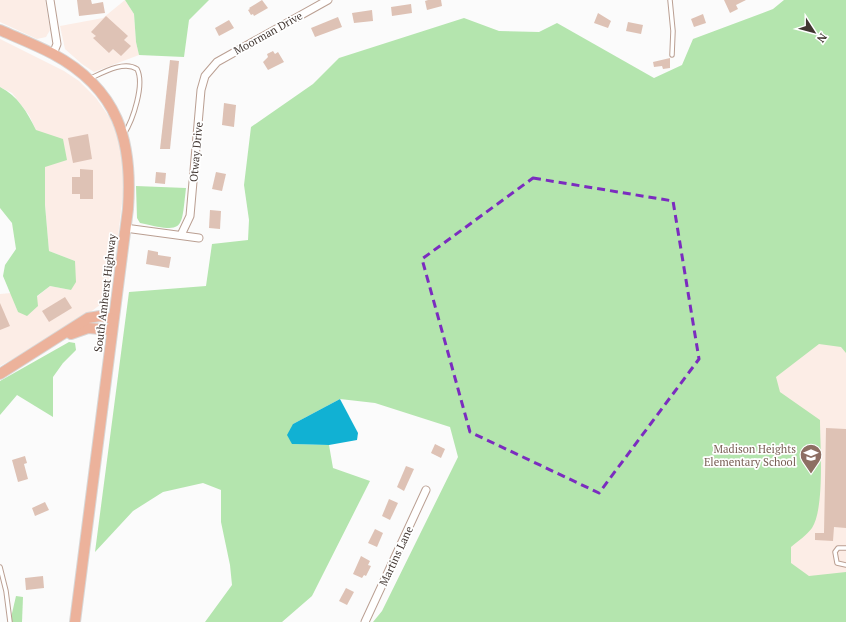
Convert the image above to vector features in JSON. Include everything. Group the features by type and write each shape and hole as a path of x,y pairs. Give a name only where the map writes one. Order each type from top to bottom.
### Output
{"main road":[{"name":"South Amherst Highway","path":"0,30 53,54 88,79 109,104 124,134 129,168 125,228 75,622"},
{"path":"0,374 88,318 100,316 113,318"},
{"path":"58,338 88,328 111,330"}],"street":[{"path":"50,0 58,44 53,54"},
{"name":"Moorman Drive","path":"210,69 217,62 247,44 328,0"},
{"name":"Otway Drive","path":"181,235 190,216 201,90 203,82 210,69"},
{"path":"125,228 199,238"},
{"name":"Martins Lane","path":"365,622 426,490"}],"lane":[{"path":"670,0 673,31 672,55"},
{"path":"88,79 123,66 131,66 137,69 139,76 136,105 133,118 124,134"},
{"path":"846,548 838,548 835,552 837,563 846,565"},
{"path":"0,567 6,591 10,622"}],"highlighted area":[{"path":"533,178 673,201 699,359 599,493 470,432 422,259"}],"shaded area":[{"path":"0,0 45,0 50,30 46,37 37,39 0,22"},
{"path":"125,0 134,14 136,42 139,55 94,72 65,49 60,26 103,18"},
{"path":"0,39 64,71 79,81 96,98 110,118 118,138 123,164 123,195 114,269 108,294 101,304 55,336 0,366 0,294 11,293 18,312 50,286 71,290 75,261 49,251 45,205 45,167 36,130 29,115 12,93 0,87"},
{"name":"Madison Heights Elementary School","path":"826,330 846,352 846,622 790,570 762,379"}],"green space":[{"path":"125,0 209,0 189,20 184,57 139,55 136,42 134,14"},
{"path":"784,0 846,0 846,353 841,347 819,344 776,377 780,392 820,420 821,476 819,506 812,528 805,536 791,547 791,563 809,576 846,572 846,622 373,622 382,611 458,457 450,427 375,403 340,399 293,424 292,444 329,445 333,468 370,481 312,596 282,622 205,622 232,585 230,565 221,522 221,490 203,483 163,492 133,511 95,552 129,292 206,286 212,244 248,240 249,220 244,185 251,127 313,84 339,58 464,18 499,31 539,32 557,23 654,78 682,65 693,39 773,9"},
{"path":"0,87 17,100 36,130 63,139 67,160 45,167 45,205 49,251 75,261 76,282 71,290 50,286 37,296 38,306 27,316 18,312 3,276 5,265 16,249 12,223 0,208"},
{"path":"136,186 186,188 183,213 181,221 178,225 173,228 165,228 140,223 137,218"},
{"path":"69,342 75,343 76,350 63,363 53,377 53,417 17,395 0,415 0,381"},
{"path":"16,596 23,597 22,622 10,622"}],"water":[{"path":"340,399 358,433 357,440 329,445 292,444 287,435 293,424"}],"building":[{"path":"77,0 91,0 92,4 103,2 105,13 79,16"},
{"path":"262,0 268,8 254,16 253,14 251,15 248,10 250,9 249,8"},
{"path":"441,0 442,6 427,10 425,1"},
{"path":"724,0 746,0 736,5 738,9 730,13"},
{"path":"411,4 412,13 392,16 391,7"},
{"path":"372,10 373,21 354,23 352,13"},
{"path":"598,13 611,21 608,28 594,23"},
{"path":"703,14 706,23 694,27 691,19"},
{"path":"106,16 128,36 124,40 131,46 121,56 113,49 109,53 93,38 96,36 91,32"},
{"path":"338,17 342,27 315,37 311,28"},
{"path":"229,20 234,28 219,36 215,28"},
{"path":"628,22 643,25 641,34 626,31"},
{"path":"273,51 275,54 278,52 284,62 268,70 263,62 268,57 267,54"},
{"path":"670,58 670,68 663,69 662,66 654,67 653,62"},
{"path":"170,60 179,61 170,149 160,149"},
{"path":"224,103 236,105 234,127 222,125"},
{"path":"88,134 92,159 73,163 68,138"},
{"path":"80,169 93,170 93,199 80,199 80,194 72,194 72,177 80,177"},
{"path":"156,172 166,173 165,184 155,183"},
{"path":"216,172 226,174 222,191 212,189"},
{"path":"210,210 221,211 220,229 209,228"},
{"path":"148,250 158,252 158,255 171,257 169,268 146,264"},
{"path":"65,297 72,308 49,322 42,311"},
{"path":"0,303 10,326 0,330"},
{"path":"826,428 846,429 846,528 834,527 833,541 815,540 815,533 824,533"},
{"path":"435,444 445,449 441,458 431,453"},
{"path":"25,456 27,463 24,464 28,479 18,482 12,460"},
{"path":"406,466 414,469 404,491 397,487"},
{"path":"389,499 398,503 390,520 382,516"},
{"path":"45,502 49,510 35,516 32,508"},
{"path":"375,529 383,533 377,547 368,543"},
{"path":"361,556 370,561 368,565 371,566 366,576 364,575 362,578 353,574"},
{"path":"43,576 44,588 26,590 25,578"},
{"path":"346,588 354,592 347,605 339,601"}],"place":[{"name":"Madison Heights Elementary School","path":"811,474"}]}
